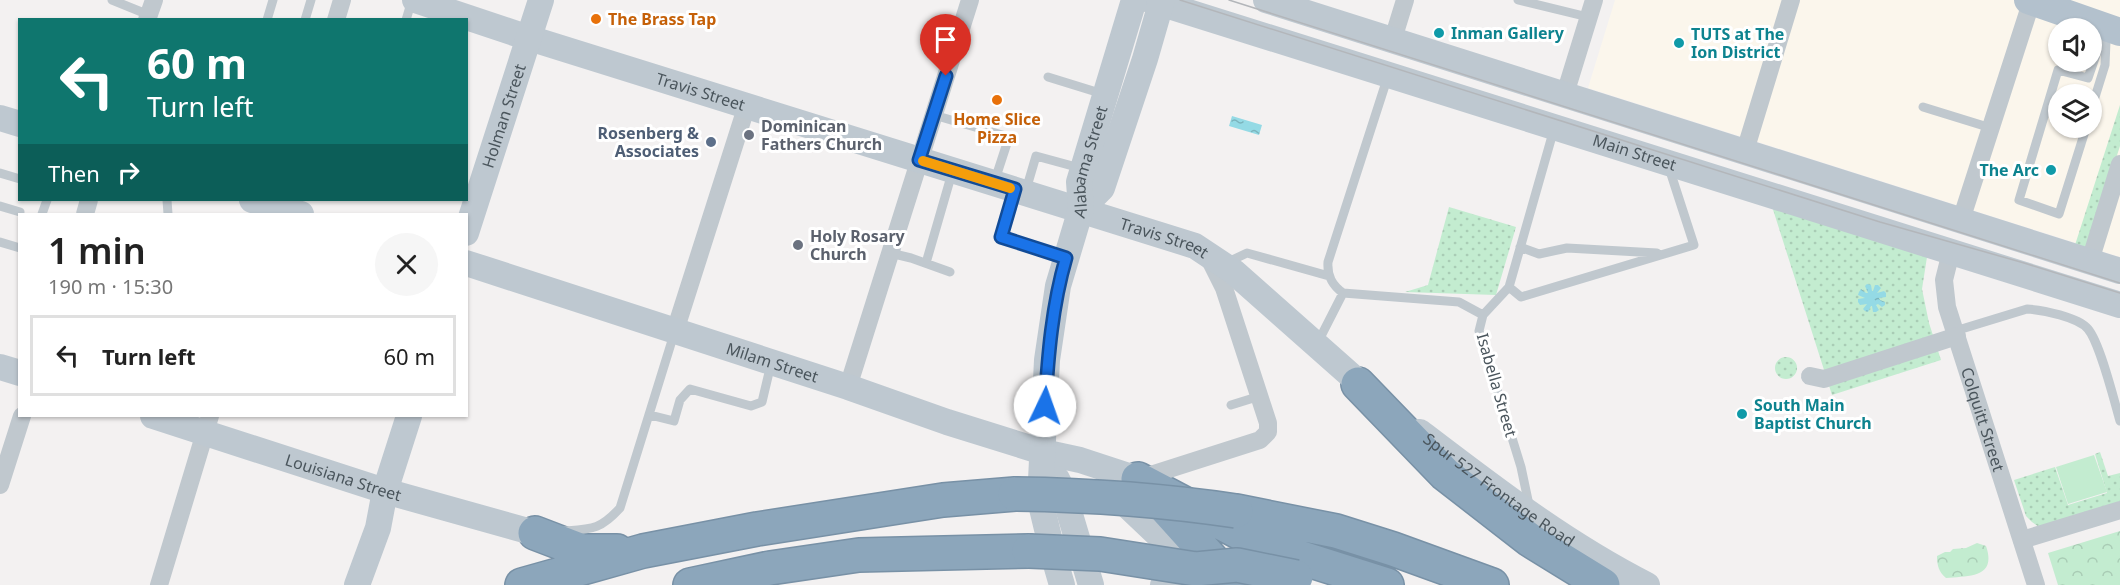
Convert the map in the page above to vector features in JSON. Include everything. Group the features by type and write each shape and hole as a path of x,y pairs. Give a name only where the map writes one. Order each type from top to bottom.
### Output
{"highway":[{"path":"1358,384 1445,474 1530,540 1603,585"},
{"path":"1138,479 1235,585"},
{"path":"1138,479 1267,547 1387,585"},
{"path":"522,585 643,551 943,500 1015,494 1092,495 1172,502 1236,511 1334,538 1393,549 1492,585"},
{"path":"535,533 582,550 643,551"},
{"path":"1334,538 1432,585"},
{"path":"690,585 770,568 858,555 1029,550 1100,554 1202,576 1237,565 1286,581 1329,585"}],"main road":[{"name":"Travis Street","path":"414,0 1195,246 1223,264 1358,384"},
{"name":"Holman Street","path":"468,227 541,0"},
{"name":"Alabama Street","path":"1081,209 1079,182 1134,0"},
{"name":"Main Street","path":"1266,0 2120,271"},
{"path":"2031,0 2113,29"},
{"name":"Alabama Street","path":"1081,209 1102,188 1145,59 1158,1"},
{"name":"Main Street","path":"1158,1 2120,305"},
{"path":"0,118 18,123"},
{"path":"255,201 283,209"},
{"path":"1062,585 1040,500 1047,360 1058,286 1081,209"},
{"name":"Milam Street","path":"468,264 848,387 947,422 1138,479"},
{"path":"0,367 18,372"},
{"name":"Spur 527 Frontage Road","path":"1358,384 1508,500 1621,572 1647,585"},
{"name":"Louisiana Street","path":"160,417 208,424 385,491 535,533"},
{"path":"357,585 378,528 385,491 409,417"},
{"path":"1043,452 1063,491 1091,585"},
{"path":"1080,460 1202,576"},
{"path":"1163,585 1202,576"}],"street":[{"path":"337,18 342,0"},
{"path":"848,387 970,0"},
{"path":"1393,39 1405,0"},
{"path":"1744,151 1791,0"},
{"path":"1961,220 2031,0"},
{"path":"1565,94 1591,9"},
{"path":"675,332 747,105"},
{"path":"2090,261 2120,164"},
{"path":"1138,479 1260,440 1268,432 1268,423 1260,396 1224,288 1212,262 1195,246"},
{"name":"Colquitt Street","path":"1951,252 1944,280 1947,307 2036,585"},
{"path":"1810,376 1824,379 1956,334"},
{"path":"0,485 22,417"},
{"path":"159,585 208,424"},
{"path":"2022,540 2120,510"}],"lane":[{"path":"112,0 150,12"},
{"path":"268,18 273,0"},
{"path":"305,18 311,0"},
{"path":"407,18 414,0"},
{"path":"1518,0 1591,9"},
{"path":"2099,84 2113,29"},
{"path":"2054,84 2058,70 2088,78 2100,50 2113,29"},
{"path":"1388,75 1328,262 1329,276 1343,293 1459,302 1483,315"},
{"path":"1048,77 1105,94"},
{"path":"2048,103 2019,200 2059,214 2083,138"},
{"path":"1923,107 1991,128"},
{"path":"933,115 1009,137 1012,188 1001,237 1066,258"},
{"name":"Isabella Street","path":"1530,514 1521,467 1479,331 1483,315 1509,287 1555,127"},
{"path":"1012,188 1036,156 1083,169"},
{"path":"1509,287 1521,297 1694,245 1671,174 1671,164"},
{"path":"926,263 953,170"},
{"path":"0,173 18,178"},
{"path":"0,206 20,212"},
{"path":"0,242 18,247"},
{"path":"1520,248 1539,254 1568,248 1665,253"},
{"path":"890,253 950,272"},
{"name":"Travis Street","path":"1223,264 1247,253 1329,276"},
{"path":"1316,345 1343,293"},
{"path":"1956,334 2027,309 2081,322 2093,335 2120,421"},
{"path":"535,533 589,530 607,523 620,508 675,332"},
{"path":"650,415 674,421 680,400 690,389 751,406 762,402 771,362"},
{"path":"1231,405 1260,396"}],"shaded area":[{"path":"1615,0 2120,0 2120,257 1588,88"}],"green space":[{"path":"2120,105 2120,146 2087,249 2075,245"},
{"path":"1769,197 1927,257 1922,289 1929,323 1941,360 1832,395"},
{"path":"1449,207 1516,227 1496,295 1405,292 1428,285"},
{"path":"1786,357 1794,360 1797,368 1794,376 1786,379 1778,376 1775,368 1778,360"},
{"path":"2100,452 2108,476 2120,473 2120,502 2039,527 2026,516 2014,480 2055,467 2068,505 2107,493 2095,454"},
{"path":"2094,455 2107,492 2068,504 2056,467"},
{"path":"2120,531 2120,585 2058,585 2048,553"},
{"path":"1977,543 1986,546 1988,564 1984,570 1964,577 1946,578 1939,568 1937,556"}],"water":[{"path":"1232,116 1262,125 1259,135 1229,126"},
{"path":"1871,285 1872,291 1875,285 1878,285 1881,288 1877,293 1884,291 1886,293 1886,297 1879,298 1885,302 1885,305 1882,307 1876,305 1879,310 1876,312 1873,312 1872,306 1868,312 1865,311 1863,309 1867,304 1860,305 1858,302 1858,299 1865,298 1858,295 1861,289 1868,293 1865,286"}],"tram line":[{"path":"1180,0 1880,222 2120,293"},
{"path":"1229,0 2120,283"}],"slow traffic":[{"path":"923,161 1010,188"}],"place":[{"name":"The Brass Tap","path":"596,19"},
{"name":"Inman Gallery","path":"1439,33"},
{"name":"TUTS at The Ion District","path":"1679,43"},
{"name":"Home Slice Pizza","path":"997,100"},
{"name":"Dominican Fathers Church","path":"749,135"},
{"name":"Rosenberg & Associates","path":"711,142"},
{"name":"The Arc","path":"2051,170"},
{"name":"Holy Rosary Church","path":"798,245"},
{"name":"South Main Baptist Church","path":"1742,414"}],"route":[{"path":"946,76 919,160 1015,189 1001,237 1066,258 1058,286 1047,360 1045,406"}]}
